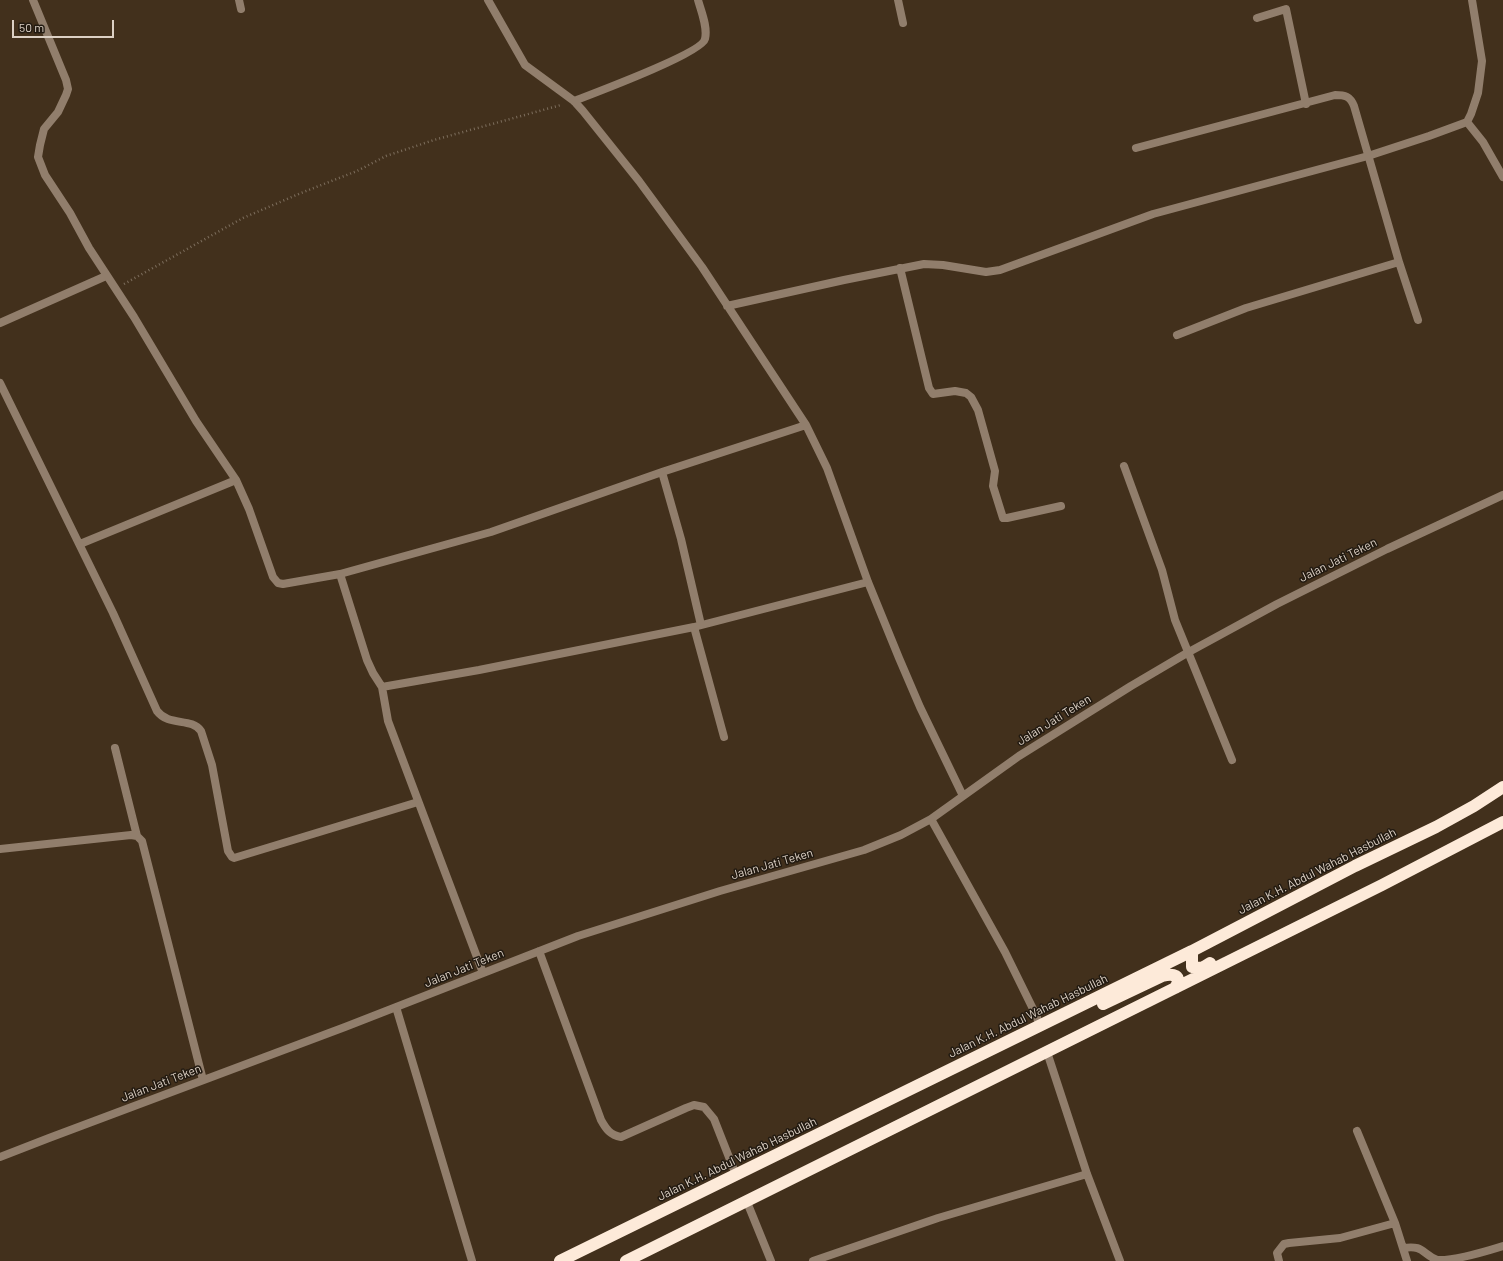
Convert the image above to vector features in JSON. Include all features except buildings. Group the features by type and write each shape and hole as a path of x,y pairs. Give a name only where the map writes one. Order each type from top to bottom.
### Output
{"highway":[{"name":"Jalan K.H. Abdul Wahab Hasbullah","path":"560,1261 1192,951 1355,866 1442,823 1474,806 1503,787"},
{"path":"626,1261 1382,885 1503,822"},
{"path":"1192,951 1192,968 1202,968 1262,936 1343,896 1382,885"},
{"path":"1022,1034 1040,1030 1075,1016 1162,976 1170,974 1174,975 1178,982 1175,988"}],"street":[{"path":"33,0 66,80 68,89 58,112 44,129 38,157 45,175 70,213 106,276 117,288 196,421 236,480 249,509 273,577 278,583 283,584 340,574 491,532 662,472 806,425"},
{"path":"239,0 241,9"},
{"path":"488,0 525,65 574,101 639,181 702,268 806,425 827,468 868,582 917,700 963,796"},
{"path":"574,101 675,59 700,46 705,39 706,32 698,0"},
{"path":"898,0 903,23"},
{"path":"1284,0 1306,104"},
{"path":"727,306 924,264 943,265 986,272 1000,270 1153,214 1368,156 1467,122 1478,93 1482,61 1472,0"},
{"path":"1257,18 1286,9"},
{"path":"1136,148 1306,104 1335,95 1348,97 1354,106 1399,262 1418,320"},
{"path":"1467,122 1483,142 1503,177"},
{"path":"1177,335 1246,308 1399,262"},
{"path":"900,268 928,388 933,394 956,391 966,393 971,397 978,410 995,471 993,486 1003,518 1061,506"},
{"path":"0,323 106,276"},
{"path":"0,383 80,544 157,711 165,719 186,723 199,728 201,731 212,765 228,851 232,857 234,858 418,802"},
{"path":"1124,466 1162,570 1175,620 1232,760"},
{"path":"662,472 681,539 697,626 724,737"},
{"path":"80,544 236,480"},
{"name":"Jalan Jati Teken","path":"0,1157 396,1008 539,951 619,922 864,850 901,835 931,819 1019,756 1131,686 1188,653 1278,604 1387,549 1503,495"},
{"path":"340,574 367,660 382,687 388,721 483,973"},
{"path":"382,687 479,670 697,626 868,582"},
{"path":"115,748 137,836 143,844 204,1080"},
{"path":"931,819 1005,952 1037,1017 1039,1026"},
{"path":"0,849 131,835 137,836"},
{"path":"539,951 601,1120 608,1132 612,1135 621,1137 686,1108 694,1106 704,1107 714,1119 736,1175"},
{"path":"396,1008 472,1261"},
{"path":"1047,1052 1087,1174 1120,1261"},
{"path":"1357,1131 1395,1224 1407,1261"},
{"path":"813,1261 938,1218 1087,1174"},
{"path":"746,1202 771,1261"},
{"path":"1280,1261 1277,1253 1284,1244 1340,1238 1395,1224"},
{"path":"1403,1248 1413,1247 1422,1249 1438,1260 1445,1261 1463,1260 1503,1246"}],"path":[{"path":"117,288 243,218 358,170 386,156 434,140 574,101"}]}
